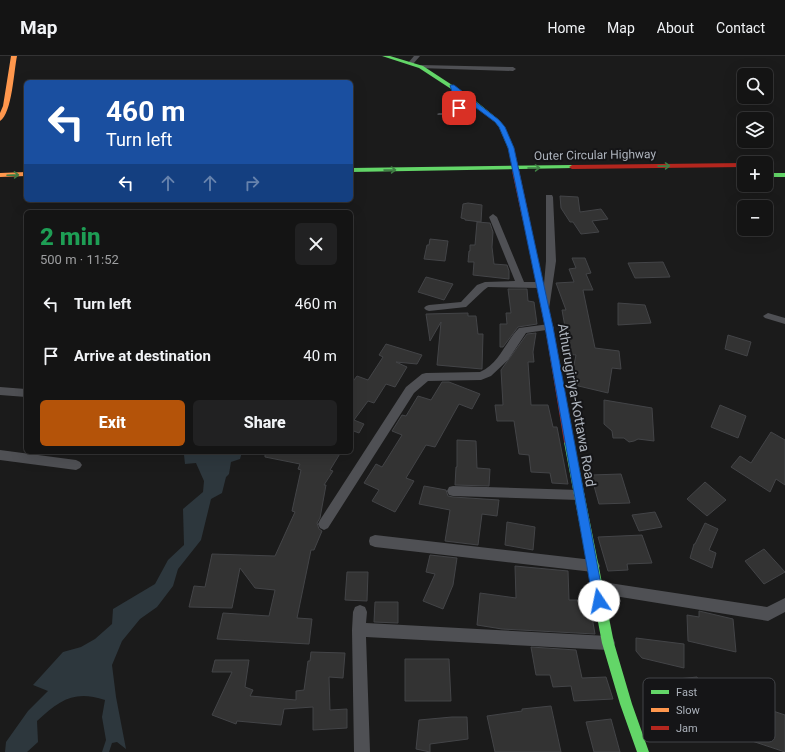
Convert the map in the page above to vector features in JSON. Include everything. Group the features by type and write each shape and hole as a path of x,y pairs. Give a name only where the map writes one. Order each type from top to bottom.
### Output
{"main road":[{"path":"0,119 5,112 10,69 14,56"},
{"name":"Athurugiriya-Kottawa Road","path":"385,56 414,60 420,68 452,87 497,121 502,127 511,148 546,310 596,587 608,643 626,704 643,752"},
{"name":"Outer Circular Highway","path":"353,170 737,165"},
{"path":"0,175 24,174"},
{"path":"773,175 785,175"},
{"path":"353,179 430,178"},
{"name":"Outer Circular Highway","path":"508,178 523,178"}],"street":[{"path":"420,68 513,69"},
{"path":"546,310 551,261 549,197"},
{"path":"493,217 521,285"},
{"path":"429,308 463,305 467,303 483,285 492,283 540,286"},
{"path":"768,316 785,321"},
{"path":"324,524 410,390 418,382 426,377 481,376 488,374 496,367 523,330 549,327"},
{"path":"0,391 24,393"},
{"path":"0,455 76,465"},
{"path":"453,491 579,495"},
{"path":"375,541 593,566"},
{"path":"596,587 768,614 785,605"},
{"path":"360,612 359,630 362,752"},
{"path":"359,630 608,643"}],"lane":[{"path":"439,114 452,114 459,108 452,87"}],"shaded area":[{"path":"241,454 240,459 231,462 229,474 226,477 222,493 211,499 201,540 178,569 173,586 157,607 140,619 122,641 112,665 116,697 126,749 117,742 112,743 109,752 102,752 106,740 102,717 105,700 85,696 60,702 37,721 38,742 27,752 5,752 6,742 28,711 48,691 33,685 63,652 81,647 95,639 112,624 113,609 155,584 168,560 184,545 183,509 203,492 204,481 196,463 185,464 184,455"}],"building":[{"path":"560,196 578,197 580,212 601,209 608,219 592,221 599,232 581,234 573,222 570,222 561,208"},
{"path":"468,203 482,205 481,222 461,218 463,204"},
{"path":"477,222 490,223 493,232 492,247 494,264 507,265 509,279 473,275 474,262 468,262 470,245 475,245"},
{"path":"430,239 448,241 445,261 424,259"},
{"path":"572,258 585,258 591,273 586,274 593,290 583,290 595,348 619,351 621,369 612,368 608,393 570,384 576,355 567,354 566,344 568,344 562,310 566,310 556,283 574,282 569,269 576,268"},
{"path":"663,262 670,277 635,278 628,263"},
{"path":"426,277 453,284 444,300 418,292"},
{"path":"508,289 527,289 528,301 534,302 537,324 518,327 503,347 500,347 500,324 507,324 506,313 511,313"},
{"path":"618,303 645,305 651,323 618,325"},
{"path":"468,313 468,316 476,316 478,334 483,334 482,369 437,365 441,322 430,341 426,314"},
{"path":"536,333 533,352 534,362 528,362 531,405 548,405 553,427 557,427 568,484 552,483 550,473 531,472 529,455 519,454 514,421 497,421 495,405 503,405 501,370 527,334"},
{"path":"728,335 751,342 747,356 725,349"},
{"path":"386,344 422,355 417,364 396,362 407,367 395,387 386,384 374,403 368,401 354,420 364,424 359,433 353,431 353,381 357,376 368,380 383,357 379,355"},
{"path":"442,382 449,382 480,394 472,409 459,404 435,447 426,445 406,478 414,481 395,512 372,501 379,490 364,483 376,464 382,467 402,435 392,431 402,415 406,416 418,396 431,400"},
{"path":"604,400 652,408 654,441 638,439 629,442 624,438 613,438 612,431 604,424"},
{"path":"720,405 746,416 738,438 711,427"},
{"path":"771,432 785,440 785,485 776,479 770,492 731,467 740,456 751,463"},
{"path":"457,440 476,441 477,468 490,469 489,486 455,485"},
{"path":"265,454 340,454 330,470 333,471 324,485 326,485 320,518 317,523 319,529 322,531 314,550 311,550 297,618 312,619 309,644 217,639 223,613 269,616 275,590 255,588 240,568 232,608 189,607 194,586 205,587 212,554 275,556 295,512 292,511 301,470 298,469 300,464 265,457"},
{"path":"621,474 630,503 599,504 591,475"},
{"path":"705,482 726,500 707,516 687,499"},
{"path":"424,486 446,490 448,496 453,497 499,500 497,516 482,514 478,545 445,541 450,510 419,504"},
{"path":"655,512 662,527 639,531 632,515"},
{"path":"507,522 535,527 533,550 505,545"},
{"path":"705,523 718,529 709,550 716,553 712,568 690,558 694,544"},
{"path":"642,535 652,563 627,564 628,570 608,571 598,537"},
{"path":"764,549 785,572 764,584 745,561"},
{"path":"430,555 457,558 453,585 443,609 423,601 435,574 426,572"},
{"path":"515,566 568,571 569,600 589,600 595,634 502,629 477,625 480,593 516,598"},
{"path":"347,572 368,572 367,601 345,600"},
{"path":"375,602 398,602 398,623 374,622"},
{"path":"699,611 733,619 736,652 688,641 687,615 699,617"},
{"path":"636,638 684,644 684,668 642,658 636,651"},
{"path":"531,647 576,650 582,678 606,677 613,699 574,701 571,686 553,687 550,675 536,675"},
{"path":"311,652 345,653 343,678 329,677 330,710 347,709 347,728 313,730 313,707 284,709 281,725 237,721 236,724 212,715 232,672 212,672 215,660 249,660 245,687 253,690 250,696 296,700 296,691 304,690 308,661 310,661"},
{"path":"405,659 449,659 451,701 405,701"},
{"path":"551,706 561,752 495,752 487,716 522,711 522,709"},
{"path":"775,712 785,715 785,752 755,742 775,742"},
{"path":"467,717 468,739 430,744 430,752 416,749 419,720"},
{"path":"611,719 620,752 594,752 586,722"}],"traffic: fast":[{"path":"385,56 421,67 470,99 497,121 502,127 511,148"},
{"path":"353,170 572,167"},
{"path":"773,175 785,175"},
{"path":"569,442 608,643 626,704 643,752"}],"traffic: slow":[{"path":"0,119 6,106 14,56"},
{"path":"0,175 24,174"}],"traffic: jam":[{"path":"511,148 526,219"},
{"path":"572,167 737,165"},
{"path":"526,219 549,327 569,442"}],"route":[{"path":"459,108 452,87 470,99 497,121 502,127 511,148 549,327 599,601"}]}
